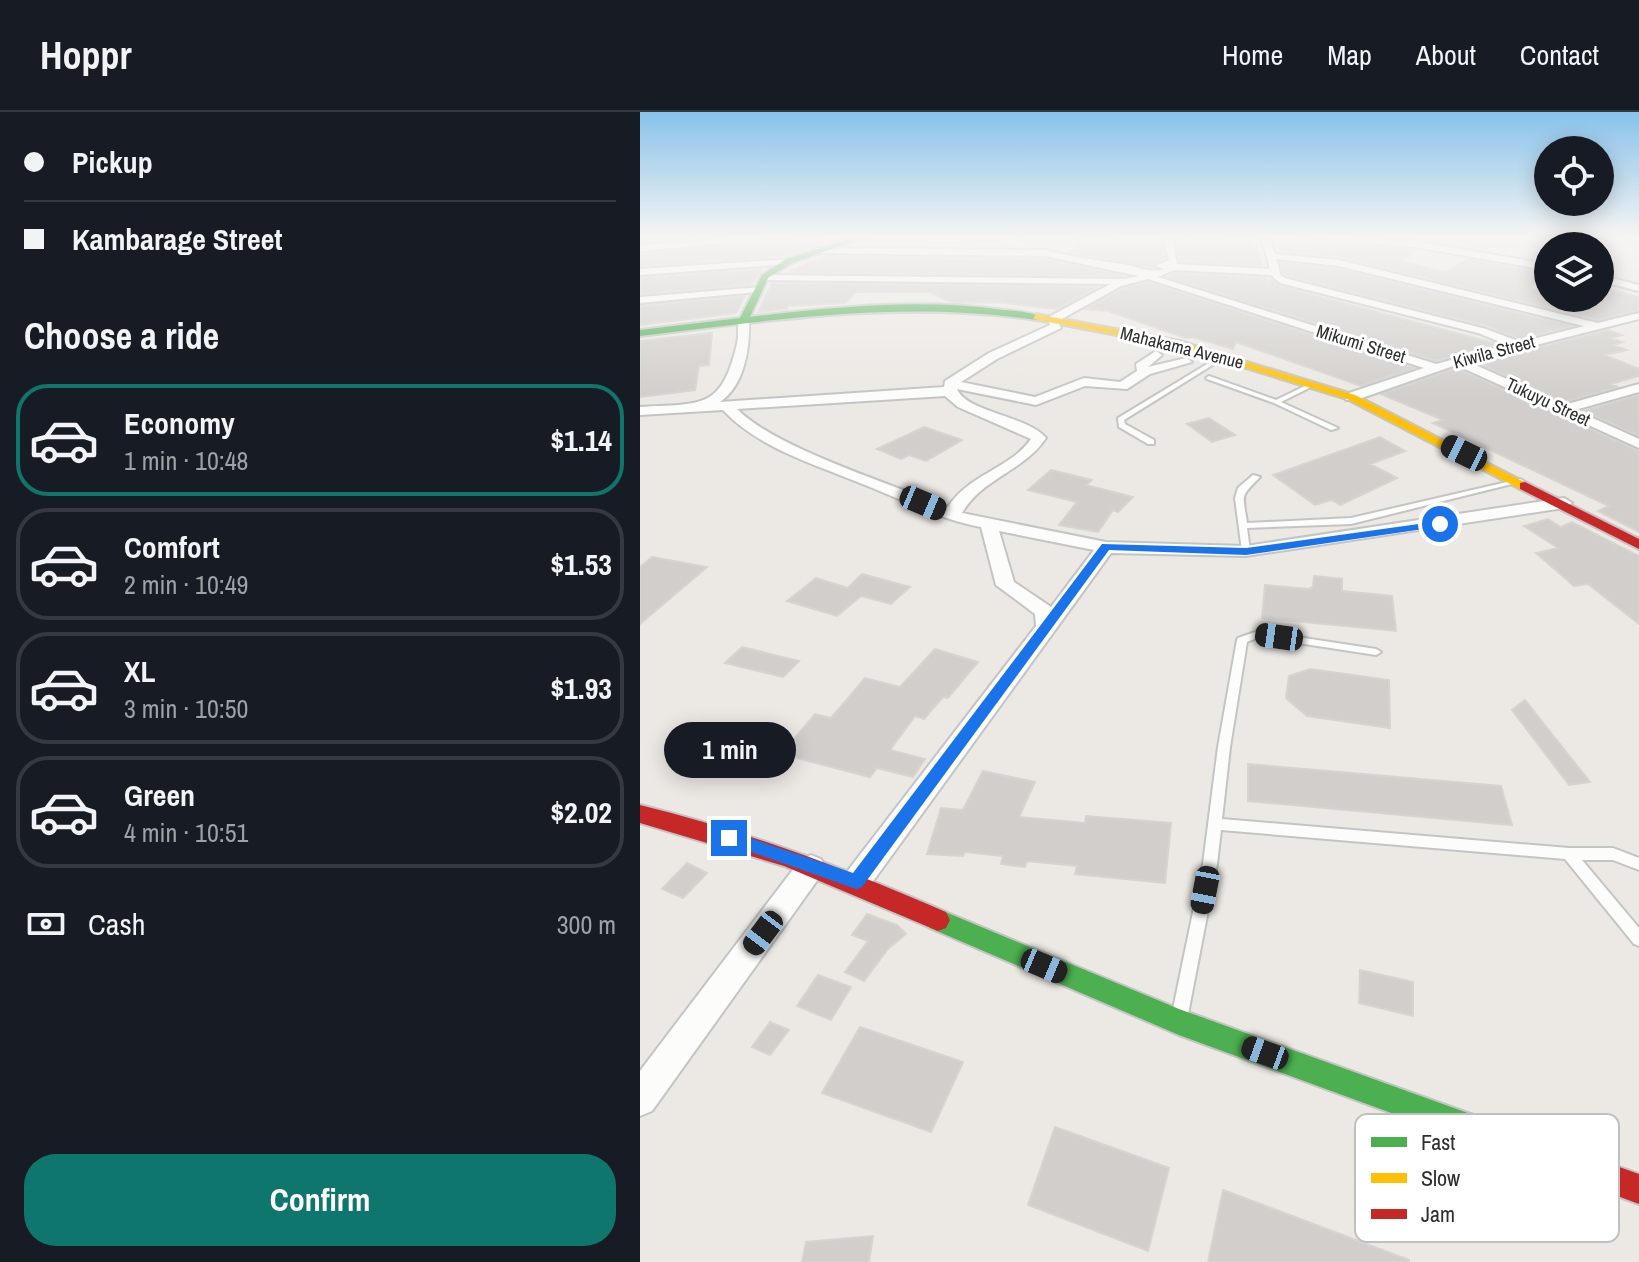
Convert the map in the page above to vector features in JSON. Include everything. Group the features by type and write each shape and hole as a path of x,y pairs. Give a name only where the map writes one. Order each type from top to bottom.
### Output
{"street":[{"path":"640,300 714,290"},
{"path":"704,407 729,390 744,340 743,321 758,290"},
{"path":"950,387 993,356 1057,326 1051,320 1107,290"},
{"name":"Mikumi Street","path":"1190,290 1436,368"},
{"path":"1318,290 1482,331 1520,345"},
{"path":"1448,290 1597,326"},
{"name":"Mahakama Avenue","path":"640,333 865,309 956,309 1017,313 1176,343 1351,397 1564,503 1639,545"},
{"name":"Kiwila Street","path":"1351,397 1457,361 1639,316"},
{"path":"1146,371 1140,367 1142,363 1156,355"},
{"name":"Tukuyu Street","path":"1457,361 1639,444"},
{"path":"640,411 950,387 1036,401 1084,382 1122,386 1146,371 1186,362"},
{"path":"950,387 963,404 1031,431 1039,438 1028,452 984,477 962,495 952,515"},
{"path":"1563,409 1639,388"},
{"path":"727,406 743,423 789,448 952,515 989,526 1106,547 1246,551 1564,503"},
{"path":"989,526 1005,585 1045,612 1046,626"},
{"path":"856,882 1106,547"},
{"path":"640,814 701,828 856,882 990,944 1179,1022 1432,1114"},
{"path":"640,1099 811,867"},
{"path":"1619,1182 1639,1189"}],"lane":[{"path":"1151,442 1122,425 1120,419 1224,356"},
{"path":"1209,378 1276,402 1334,428"},
{"path":"1276,402 1313,384"},
{"path":"1246,551 1241,490 1256,477"},
{"path":"1243,526 1351,521 1520,481"},
{"path":"1179,1022 1216,824 1224,747 1242,640 1258,634 1376,652"},
{"path":"1216,824 1569,854 1613,854 1639,864"},
{"path":"1569,854 1639,939"}],"building":[{"path":"640,290 693,290 640,294"},
{"path":"769,290 1093,290 1057,309 995,302 953,303 930,292 856,292 845,303 788,306 787,309 758,312"},
{"path":"1121,290 1172,290 1414,368 1361,386 1236,342 1233,349 1193,337 1186,338 1108,311 1085,309"},
{"path":"1208,290 1293,290 1498,344 1436,361"},
{"path":"1343,290 1423,290 1572,326 1521,339 1487,326"},
{"path":"1474,290 1534,290 1534,304"},
{"path":"1614,291 1639,297 1639,310 1598,320 1565,312 1614,312"},
{"path":"745,296 736,313 640,325 640,306"},
{"path":"1608,330 1622,335 1611,338 1623,342 1614,345 1627,350 1605,355 1639,369 1639,376 1611,384 1618,387 1564,402 1478,363"},
{"path":"712,333 709,365 699,366 695,390 640,397 640,341"},
{"path":"1456,368 1639,451 1639,532 1598,511 1609,506 1433,423 1443,420 1381,394"},
{"path":"1638,395 1639,436 1584,411"},
{"path":"1209,418 1235,435 1212,442 1187,424"},
{"path":"924,427 962,440 926,461 909,455 901,459 877,449"},
{"path":"1380,437 1405,451 1370,464 1397,478 1340,505 1332,500 1315,505 1273,475"},
{"path":"1051,470 1092,480 1086,485 1133,497 1118,512 1113,510 1098,532 1059,525 1077,502 1028,490"},
{"path":"1548,519 1561,527 1572,522 1639,556 1639,624 1588,584 1574,586 1536,553 1558,548 1524,526"},
{"path":"652,557 707,567 640,624 640,567"},
{"path":"862,574 910,587 891,604 861,596 837,616 787,601 816,578 848,588"},
{"path":"1314,576 1342,579 1342,591 1392,596 1396,631 1262,618 1265,585 1308,589 1313,587"},
{"path":"742,647 799,661 783,677 725,663"},
{"path":"935,649 978,662 948,698 943,697 924,719 915,716 890,750 925,759 913,777 877,768 870,777 781,754 815,714 831,718 865,678 900,687"},
{"path":"1310,669 1389,680 1390,728 1307,716 1286,698 1289,676"},
{"path":"1525,700 1590,782 1569,785 1512,710"},
{"path":"1248,764 1501,786 1512,825 1248,801"},
{"path":"983,771 1035,782 1019,817 1085,823 1086,816 1171,823 1165,883 1075,874 1077,866 1027,861 1025,867 1001,864 1003,856 965,852 963,856 927,854 941,808 963,810"},
{"path":"687,863 707,873 683,898 662,889"},
{"path":"867,914 897,925 906,934 888,949 864,981 845,972 868,941 852,935"},
{"path":"1360,970 1413,982 1413,1016 1359,1003"},
{"path":"818,975 851,987 831,1020 797,1006"},
{"path":"770,1022 789,1030 770,1055 752,1047"},
{"path":"860,1027 963,1062 931,1132 822,1093"},
{"path":"1055,1127 1169,1168 1148,1251 1028,1205"},
{"path":"1223,1190 1409,1260 1409,1262 1208,1262"},
{"path":"873,1236 869,1262 802,1262 806,1242"}],"traffic: fast":[{"path":"743,321 759,290"},
{"path":"640,333 788,315 888,307 987,310 1036,317"},
{"path":"938,920 1179,1022 1432,1114"}],"traffic: slow":[{"path":"1036,317 1176,343 1351,397 1525,486"}],"traffic: jam":[{"path":"1525,486 1639,545"},
{"path":"640,814 717,834 792,860 938,920"},
{"path":"1619,1182 1639,1189"}],"route":[{"path":"729,838 856,882 1106,547 1246,551 1440,524"}]}
